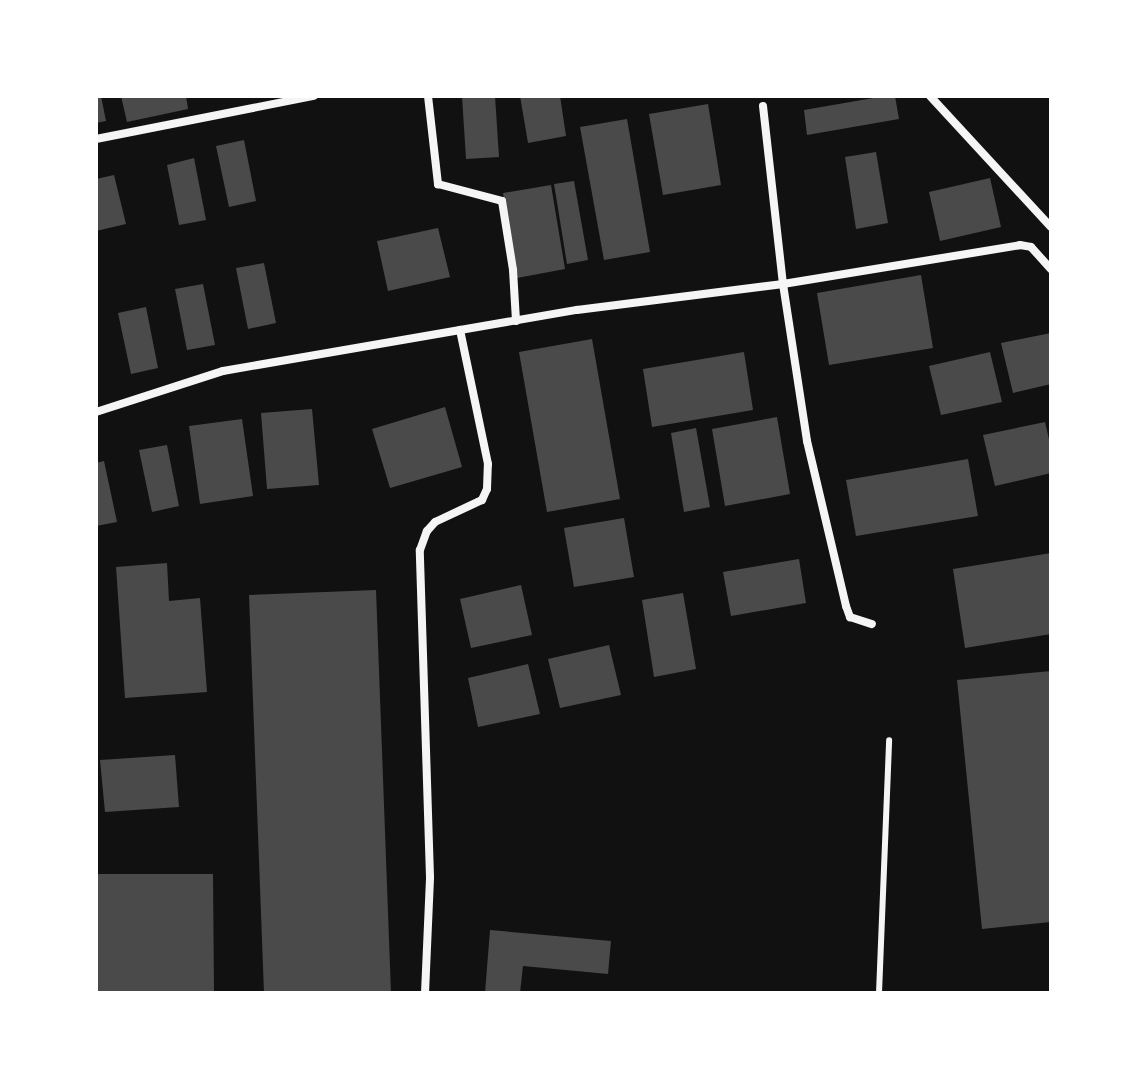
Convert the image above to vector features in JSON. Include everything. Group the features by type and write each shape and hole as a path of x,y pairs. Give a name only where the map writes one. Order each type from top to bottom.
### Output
{"street":[{"path":"96,139 314,96"},
{"path":"428,96 438,184 502,201 513,270 516,321"},
{"path":"930,96 1051,227"},
{"path":"763,106 783,284 807,441 846,606 850,617 872,624"},
{"path":"96,412 223,371 516,321 783,284 1020,245 1031,247 1051,269"},
{"path":"425,993 430,877 420,550 427,531 435,522 482,500 487,489 488,464 460,330"}],"lane":[{"path":"879,993 889,740"}],"building":[{"path":"96,96 101,96 106,121 96,123"},
{"path":"121,96 186,96 188,109 127,122"},
{"path":"462,96 495,96 499,157 466,159"},
{"path":"520,96 560,96 566,136 528,143"},
{"path":"895,96 899,119 807,135 804,110"},
{"path":"708,104 721,185 663,195 649,114"},
{"path":"627,119 650,252 604,260 580,127"},
{"path":"244,140 256,201 229,207 216,146"},
{"path":"876,152 888,223 856,229 845,157"},
{"path":"194,158 206,220 179,225 167,165"},
{"path":"114,175 126,224 96,231 96,179"},
{"path":"990,178 1001,227 940,241 929,192"},
{"path":"574,181 588,260 567,264 554,184"},
{"path":"551,185 565,269 517,278 503,193"},
{"path":"438,228 450,277 388,291 377,241"},
{"path":"264,263 276,323 248,329 236,268"},
{"path":"921,275 933,348 829,365 817,293"},
{"path":"203,284 215,345 187,350 175,289"},
{"path":"146,307 158,368 131,374 118,313"},
{"path":"1051,333 1051,384 1013,393 1001,343"},
{"path":"592,339 620,499 547,512 519,352"},
{"path":"744,352 753,410 652,427 643,369"},
{"path":"990,352 1002,402 941,415 929,366"},
{"path":"445,407 462,467 390,488 372,429"},
{"path":"312,409 319,485 267,489 261,413"},
{"path":"777,417 790,494 725,506 712,429"},
{"path":"242,419 253,496 200,504 189,426"},
{"path":"1045,422 1051,448 1051,473 995,486 983,435"},
{"path":"696,428 710,507 684,512 671,433"},
{"path":"167,445 179,506 152,512 139,450"},
{"path":"968,459 978,516 856,536 846,480"},
{"path":"104,461 117,522 96,526 96,463"},
{"path":"624,518 634,577 574,587 564,528"},
{"path":"1051,553 1051,634 965,648 953,569"},
{"path":"799,559 806,603 731,616 723,572"},
{"path":"167,563 169,601 200,598 207,692 125,698 116,567"},
{"path":"521,585 532,635 471,648 460,599"},
{"path":"376,590 391,993 264,993 249,595"},
{"path":"683,593 696,669 654,677 642,600"},
{"path":"609,645 621,695 560,708 548,659"},
{"path":"528,664 540,714 478,727 468,678"},
{"path":"1051,671 1051,922 982,929 957,680"},
{"path":"175,755 179,807 105,812 100,760"},
{"path":"96,874 213,874 214,993 96,993"},
{"path":"490,930 611,941 608,974 523,966 520,993 485,993"}]}
